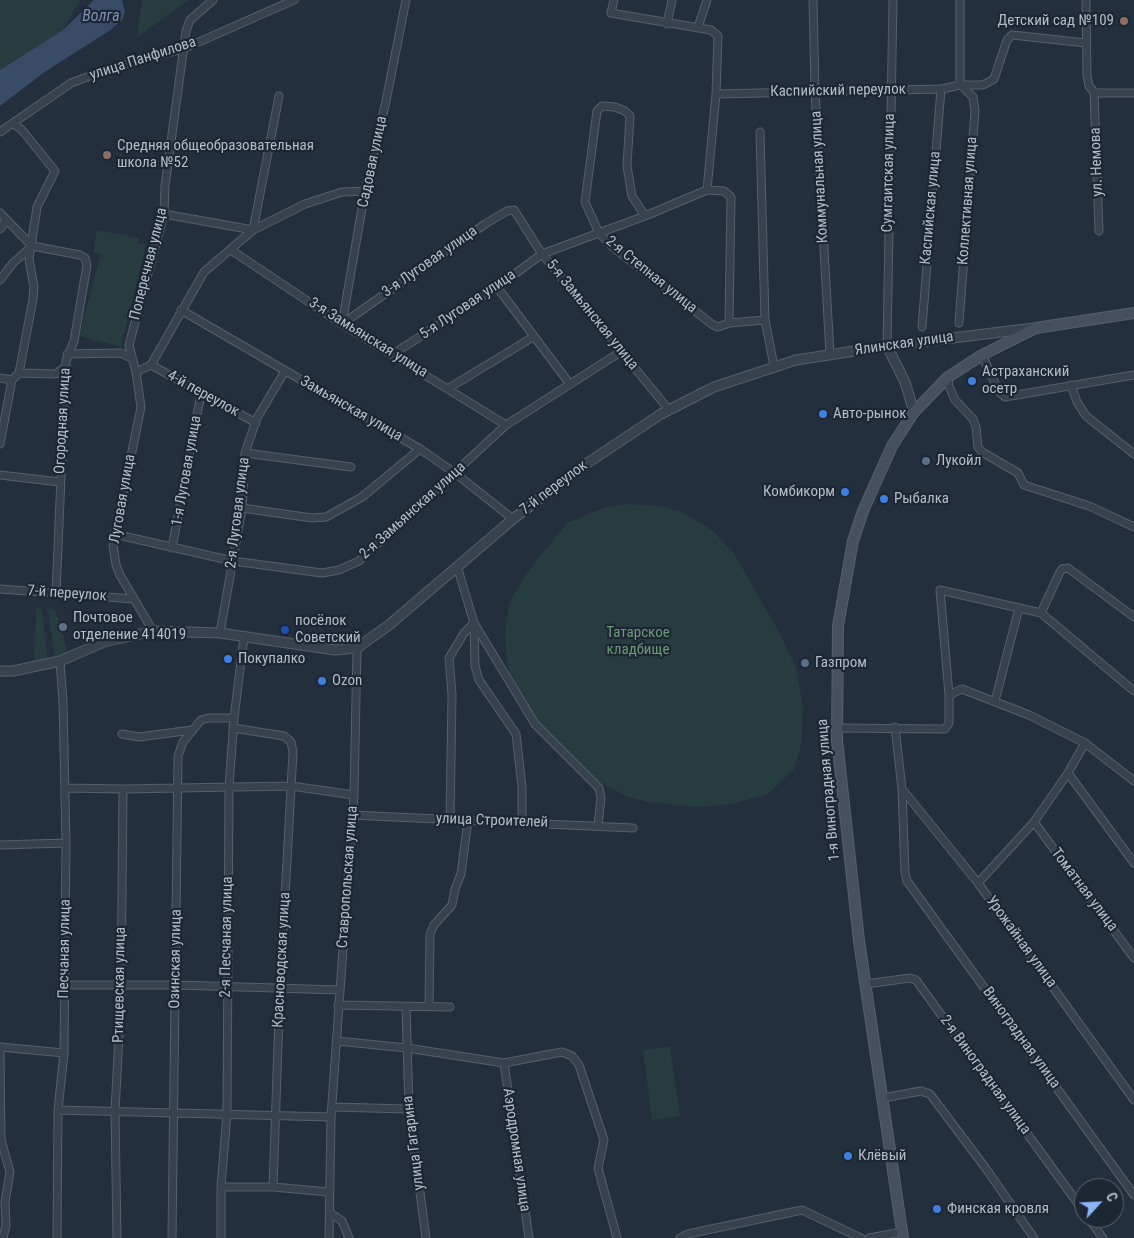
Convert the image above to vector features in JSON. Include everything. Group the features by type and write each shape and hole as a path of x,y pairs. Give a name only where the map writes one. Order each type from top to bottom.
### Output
{"main road":[{"name":"1-я Виноградная улица","path":"902,1235 866,984 837,728 838,626 853,541 863,512 889,452 914,412 948,377 982,355 1036,328 1134,313"}],"street":[{"name":"Поперечная улица","path":"132,359 129,345 164,214 165,186 183,49 190,20 213,0"},
{"name":"улица Панфилова","path":"0,132 71,83 111,68 183,49 294,0"},
{"name":"Садовая улица","path":"342,324 365,191 406,0"},
{"path":"614,0 611,14 667,24 698,27 716,33 719,40 707,190 724,191 730,197 729,323"},
{"path":"667,24 672,0"},
{"path":"698,27 707,0"},
{"name":"Коммунальная улица","path":"813,0 815,91 830,354"},
{"name":"Сумгаитская улица","path":"887,346 890,89 894,0"},
{"path":"960,0 960,85"},
{"name":"ул. Немова","path":"1086,0 1087,81 1094,92 1099,231"},
{"name":"Каспийский переулок","path":"716,94 941,89 960,85 982,85 994,79 1007,40 1012,35 1086,42"},
{"name":"Коллективная улица","path":"959,323 975,111 973,97 960,85"},
{"name":"Каспийская улица","path":"922,328 941,89"},
{"path":"1094,92 1134,93"},
{"path":"253,230 278,96"},
{"name":"2-я Степная улица","path":"645,216 632,196 627,166 630,116 627,112 615,107 602,106 597,111 585,202 599,233 614,248 714,326 765,320"},
{"path":"0,444 12,380 19,374 34,290 28,259 32,246 37,206 55,171 22,130 13,123"},
{"path":"760,132 765,320 774,366"},
{"name":"5-я Луговая улица","path":"393,354 497,287 542,254 645,216 707,190"},
{"path":"136,372 151,365 204,272 253,230 305,204 342,192 365,191"},
{"name":"3-я Луговая улица","path":"342,324 485,224 509,210 514,210 519,216"},
{"path":"0,213 32,246"},
{"path":"164,214 253,230"},
{"name":"5-я Замьянская улица","path":"519,216 542,254 669,410"},
{"path":"0,229 7,220"},
{"path":"0,280 13,263 32,246"},
{"name":"Огородная улица","path":"32,246 80,254 85,258 87,265 74,341 67,354 56,594"},
{"name":"3-я Замьянская улица","path":"231,250 342,324 449,388 506,425"},
{"path":"497,287 569,383"},
{"name":"Замьянская улица","path":"181,310 420,449 455,473 513,519"},
{"name":"Ялинская улица","path":"774,366 830,354 1036,328"},
{"path":"449,388 533,337"},
{"path":"887,346 905,382 914,412"},
{"name":"2-я Замьянская улица","path":"114,534 233,561 322,573 348,566 359,561 506,425 569,383 622,351"},
{"path":"67,354 121,353 132,359"},
{"path":"982,355 1002,395 1009,396 1134,375"},
{"name":"Луговая улица","path":"132,359 136,372 140,407 114,534 116,565 153,630"},
{"name":"4-й переулок","path":"151,365 256,423"},
{"path":"19,374 56,374 66,366"},
{"name":"7-й переулок","path":"357,648 389,625 513,519 583,466 669,410 714,388 774,366"},
{"name":"2-я Луговая улица","path":"220,633 242,508 245,453 256,423 285,371"},
{"path":"948,377 949,386 955,400 972,419 976,427 977,444 982,452 1018,473 1024,486 1089,506 1134,527"},
{"path":"0,378 12,380"},
{"path":"1071,385 1077,402 1086,416 1134,454"},
{"name":"1-я Луговая улица","path":"172,548 201,394"},
{"path":"242,508 312,518 326,517 362,497 420,449"},
{"path":"245,453 351,467"},
{"path":"0,475 60,482"},
{"path":"457,566 474,623 536,724 599,788 601,798 598,825"},
{"path":"1042,613 1059,574 1062,569 1068,568 1134,617"},
{"name":"7-й переулок","path":"0,589 134,599"},
{"path":"837,728 895,727 941,729 948,727 949,695 940,590 1042,613 1134,691"},
{"path":"995,701 1019,608"},
{"path":"450,819 452,695 449,658 464,633 474,623"},
{"path":"474,623 475,666 479,680 516,734 522,787 522,822"},
{"path":"0,671 13,672 60,661 104,642 153,630 220,633 335,650 357,648"},
{"name":"2-я Песчаная улица","path":"221,1238 227,1113 229,787 234,718 244,637"},
{"name":"Ставропольская улица","path":"329,1238 331,1117 354,795 357,648"},
{"name":"Песчаная улица","path":"57,1238 58,1110 64,1053 66,843 66,788 60,661"},
{"path":"949,695 962,690 1029,715 1085,743 1134,781"},
{"name":"Озинская улица","path":"172,1238 180,746 200,720 208,718 234,718"},
{"path":"895,727 902,789"},
{"name":"Красноводская улица","path":"233,728 284,736 291,742 293,747 280,987 277,1116 273,1187"},
{"path":"122,734 139,737 192,730"},
{"path":"978,883 1034,822 1068,773 1085,743"},
{"path":"1068,773 1134,863"},
{"path":"66,788 291,786 354,795"},
{"name":"Ртищевская улица","path":"117,1238 115,1111 121,985 122,789"},
{"name":"Виноградная улица","path":"902,789 905,873 907,881 1134,1195"},
{"name":"Урожайная улица","path":"902,789 978,883 1134,1100"},
{"name":"улица Строителей","path":"352,815 633,828"},
{"path":"430,1006 431,931 452,905 455,889 462,874 468,820"},
{"name":"Томатная улица","path":"1034,822 1134,958"},
{"path":"0,845 66,843"},
{"name":"2-я Виноградная улица","path":"866,984 910,978 916,980 1074,1198"},
{"path":"64,985 176,985 340,990"},
{"path":"338,1005 450,1007"},
{"name":"улица Гагарина","path":"406,1007 409,1109 426,1238"},
{"path":"337,1042 407,1048 504,1063 562,1052 569,1053 576,1059 604,1140 598,1168 617,1238"},
{"path":"0,1047 64,1053"},
{"path":"0,1052 1,1140 10,1172 5,1202 6,1225 3,1238"},
{"name":"Аэродромная улица","path":"504,1063 529,1238"},
{"path":"883,1098 921,1091 930,1094 987,1170 1034,1238"},
{"path":"333,1107 409,1109"},
{"path":"58,1110 331,1117"},
{"path":"222,1187 273,1187 329,1192"},
{"path":"680,1238 688,1234 802,1210 861,1238"},
{"path":"330,1213 342,1221 349,1238"},
{"path":"870,1238 902,1235"}],"green space":[{"path":"0,0 80,0 63,30 0,70"},
{"path":"142,0 189,0 137,37"},
{"path":"97,230 139,238 138,244 146,244 121,347 79,336 101,254 93,252"},
{"name":"Татарское кладбище","path":"625,504 651,505 680,511 712,530 733,552 778,630 795,665 803,706 802,742 794,769 768,794 733,804 696,807 648,802 625,796 601,783 570,756 540,725 521,696 508,669 505,634 509,603 526,574 567,523 603,508"},
{"path":"36,608 42,609 48,661 34,665"},
{"path":"48,609 54,609 57,615 69,657 55,660"},
{"path":"670,1047 680,1116 652,1120 643,1050"}],"water":[{"name":"Волга","path":"94,0 122,0 125,12 122,20 109,31 46,71 0,106 0,70 63,30"}],"place":[{"name":"Детский сад №109","path":"1124,21"},
{"name":"Средняя общеобразовательная школа №52","path":"107,155"},
{"name":"Астраханский осетр","path":"972,381"},
{"name":"Авто-рынок","path":"823,414"},
{"name":"Лукойл","path":"926,461"},
{"name":"Комбикорм","path":"845,492"},
{"name":"Рыбалка","path":"884,499"},
{"name":"Почтовое отделение 414019","path":"63,627"},
{"name":"посёлок Советский","path":"285,630"},
{"name":"Покупалко","path":"228,659"},
{"name":"Газпром","path":"805,663"},
{"name":"Ozon","path":"322,681"},
{"name":"Клёвый","path":"848,1156"},
{"name":"Финская кровля","path":"937,1209"}]}
